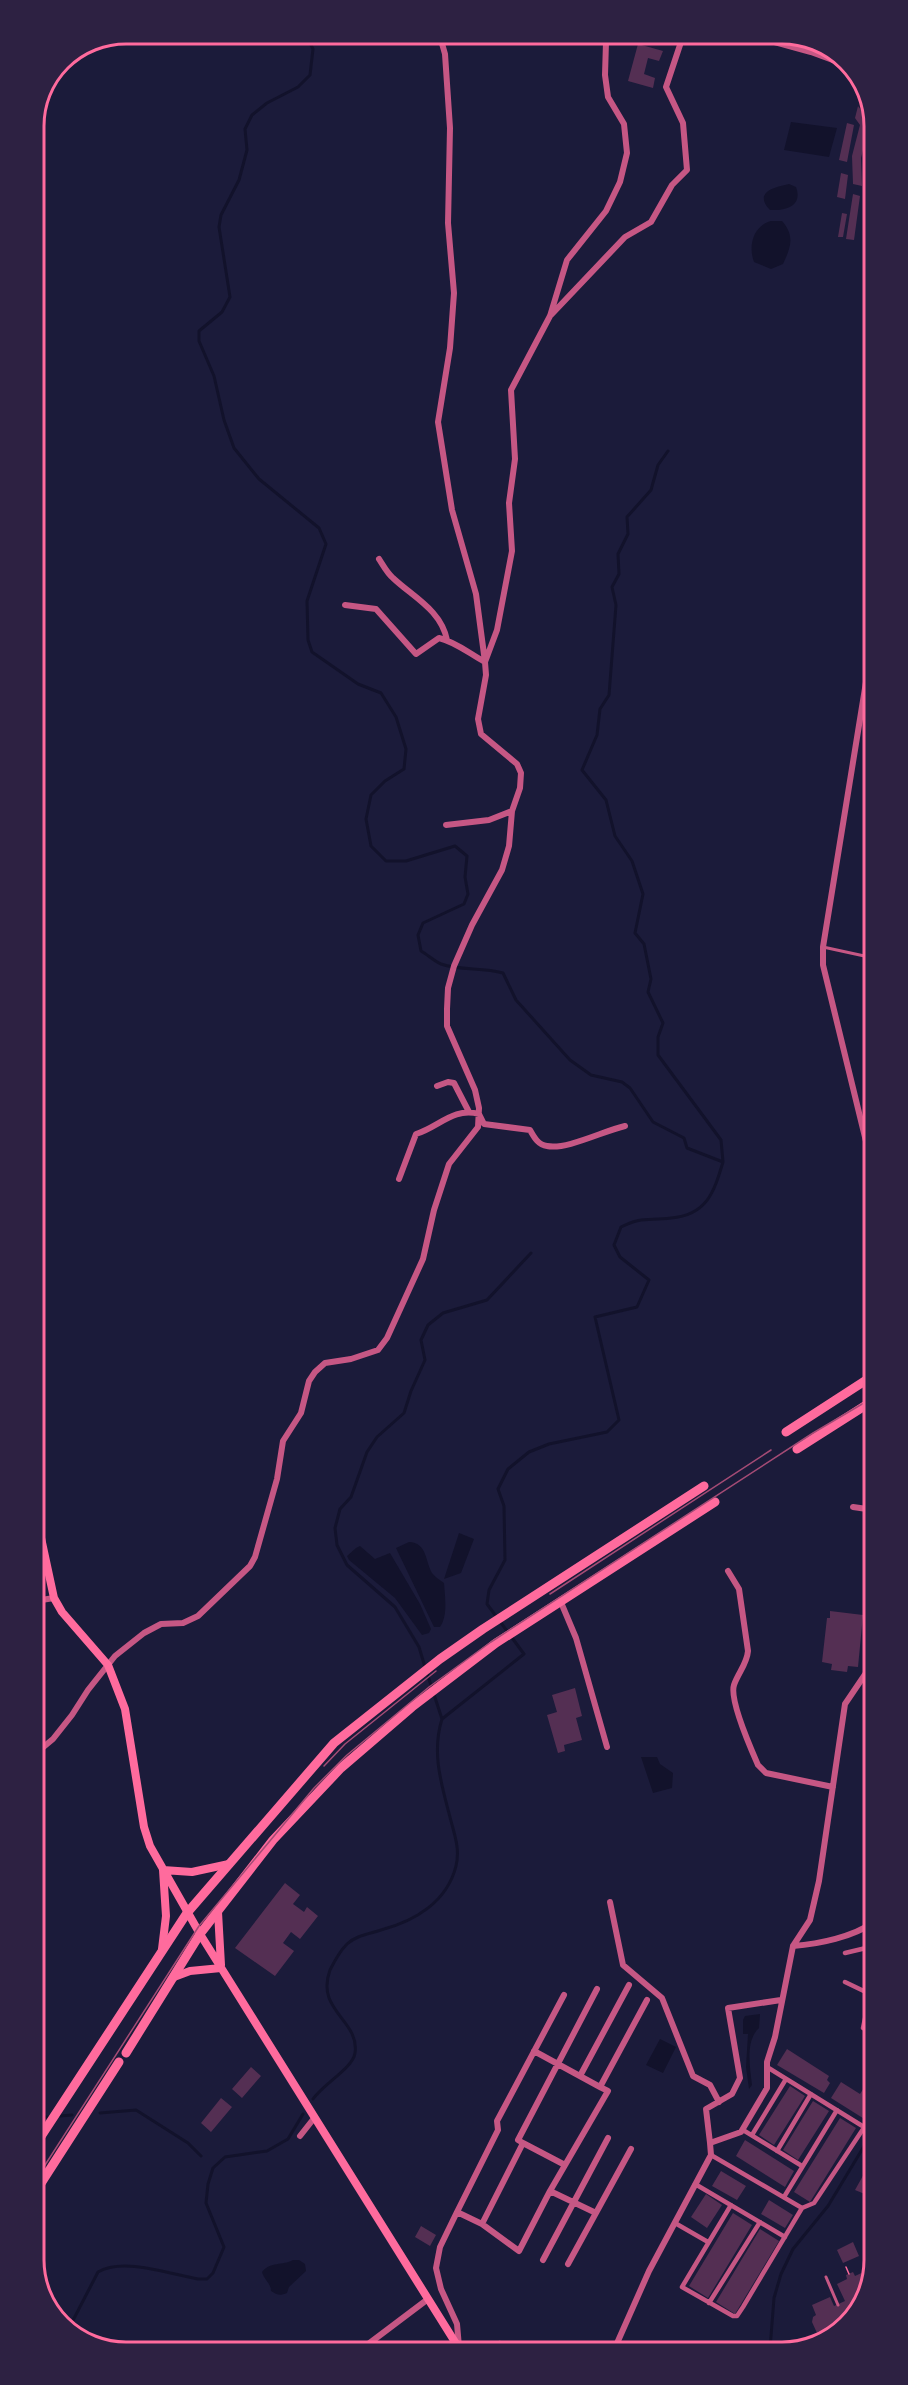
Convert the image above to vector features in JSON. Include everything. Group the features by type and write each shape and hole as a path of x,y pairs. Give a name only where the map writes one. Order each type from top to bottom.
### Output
{"main road":[{"path":"786,1432 864,1381"},
{"path":"797,1449 864,1406"},
{"path":"44,2133 187,1913 334,1743 440,1659 483,1629 704,1486"},
{"path":"126,2053 200,1934 273,1840 341,1768 411,1707 496,1643 715,1502"},
{"path":"44,1552 54,1598 62,1612 108,1665 125,1709 144,1827 150,1846 187,1913 455,2342"},
{"path":"163,1870 192,1872 229,1864"},
{"path":"162,1949 166,1916 163,1870"},
{"path":"218,1912 221,1968"},
{"path":"174,1977 190,1971 221,1968"},
{"path":"44,2179 119,2062"}],"street":[{"path":"44,1747 53,1739 115,1656 161,1624 183,1623 198,1616 250,1566 255,1557 277,1479 283,1442 301,1413 307,1398 309,1381 325,1363 351,1359 378,1350 387,1338 423,1259 434,1210 449,1164 478,1127 476,1090 447,1026 448,988 454,966 472,925 502,870 509,846 512,811 520,788 521,773 517,764 481,734 478,719 486,675 476,594 452,510 438,422 450,348 454,293 448,223 450,128 445,54 442,44"},
{"path":"485,662 497,630 512,551 509,502 515,459 511,390 550,316 567,260 606,211 620,182 627,153 624,124 608,97 605,75 606,44"},
{"path":"550,316 625,237 651,222 672,185 687,170 683,123 666,87 680,44"},
{"path":"782,44 830,59"},
{"path":"379,559 392,577 419,598 439,620 447,640"},
{"path":"345,605 376,609 416,654 439,638 447,640 485,662"},
{"path":"864,694 823,947 823,965 864,1136"},
{"path":"446,825 489,819 512,811"},
{"path":"437,1086 448,1082 454,1083 469,1112"},
{"path":"399,1179 416,1134 432,1129 445,1118 469,1112 479,1114"},
{"path":"479,1114 484,1124 530,1130 537,1142 546,1146 568,1144 624,1126"},
{"path":"853,1507 864,1509"},
{"path":"728,1571 739,1589 748,1651 747,1659 733,1687 734,1699 758,1765 766,1773 833,1787"},
{"path":"44,1600 54,1598"},
{"path":"560,1600 576,1638 607,1747"},
{"path":"710,2143 741,2132 767,2088 767,2062 775,2037 793,1946 810,1920 819,1881 845,1704 864,1676"},
{"path":"610,1902 623,1965 662,1998 693,2076 710,2085 718,2102"},
{"path":"793,1946 806,1945 864,1928"},
{"path":"845,1953 864,1948"},
{"path":"845,1982 864,1991"},
{"path":"580,2076 629,1985"},
{"path":"565,2165 518,2140 597,1989"},
{"path":"459,2342 457,2324 441,2289 436,2268 440,2247 498,2130 497,2121 564,1995"},
{"path":"600,2087 647,2000"},
{"path":"618,2342 649,2271 711,2155 706,2109 732,2094 740,2078 728,2008 781,2000"},
{"path":"457,2212 482,2224 519,2251 550,2191 608,2091 534,2051"},
{"path":"731,2205 682,2287 733,2316 737,2316 802,2208 814,2203 864,2127 767,2067"},
{"path":"752,2135 786,2079"},
{"path":"777,2151 811,2094"},
{"path":"784,2197 837,2110"},
{"path":"300,2136 315,2117"},
{"path":"743,2130 802,2166"},
{"path":"543,2260 608,2139"},
{"path":"482,2224 523,2144"},
{"path":"568,2264 630,2149"},
{"path":"711,2155 802,2208"},
{"path":"695,2184 785,2236"},
{"path":"550,2191 596,2213"},
{"path":"709,2303 760,2222"},
{"path":"675,2223 708,2242"},
{"path":"372,2341 428,2300"}],"lane":[{"path":"823,947 864,956"},
{"path":"826,2277 838,2305"}],"path":[{"path":"846,2267 849,2274"}],"shaded area":[{"path":"791,122 837,128 829,157 784,150"},
{"path":"789,184 796,187 798,193 795,203 782,210 770,210 765,204 765,195 772,189"},
{"path":"771,221 782,221 789,232 790,242 783,264 771,269 754,262 752,243 760,227"},
{"path":"459,1533 474,1539 461,1573 444,1579"},
{"path":"409,1542 419,1545 425,1553 432,1573 444,1583 445,1612 440,1627 434,1627 396,1548"},
{"path":"360,1546 375,1559 390,1553 420,1604 431,1629 429,1633 422,1635 395,1598 349,1560 347,1556"},
{"path":"641,1757 657,1757 660,1764 673,1773 672,1788 653,1793"},
{"path":"760,2014 759,2028 750,2047 752,2085 749,2089 746,2067 748,2034 743,2034 743,2020 745,2016"},
{"path":"660,2039 676,2047 663,2073 646,2065"},
{"path":"299,2260 305,2264 306,2271 289,2287 287,2293 279,2295 271,2291 262,2272 269,2266"}],"building":[{"path":"638,44 663,51 659,61 648,58 644,74 655,78 653,88 628,81"},
{"path":"858,106 864,115 862,186 853,184 852,156 860,125 855,118"},
{"path":"847,123 854,125 847,162 839,160"},
{"path":"841,173 848,175 845,199 837,197"},
{"path":"853,194 860,196 854,240 846,239"},
{"path":"842,213 847,214 843,237 838,237"},
{"path":"830,1611 863,1615 858,1667 848,1666 847,1672 831,1670 832,1664 822,1662 827,1618 830,1618"},
{"path":"575,1688 582,1716 576,1718 582,1740 564,1745 565,1751 558,1753 547,1715 557,1712 552,1695"},
{"path":"285,1883 300,1895 293,1904 304,1912 307,1907 318,1916 300,1939 291,1932 283,1943 294,1951 275,1976 235,1948"},
{"path":"787,2049 829,2076 827,2080 830,2083 824,2093 777,2065"},
{"path":"251,2067 261,2076 242,2098 232,2089"},
{"path":"841,2082 860,2094 864,2088 864,2119 831,2098"},
{"path":"790,2086 805,2096 774,2145 759,2135"},
{"path":"221,2098 232,2107 211,2132 201,2123"},
{"path":"813,2101 829,2111 798,2160 783,2150"},
{"path":"840,2118 856,2128 810,2202 794,2192"},
{"path":"745,2140 794,2171 785,2187 736,2156"},
{"path":"721,2171 746,2186 737,2200 712,2186"},
{"path":"864,2174 864,2194 855,2190"},
{"path":"706,2194 722,2205 707,2228 691,2217"},
{"path":"769,2200 793,2215 785,2228 761,2214"},
{"path":"733,2213 752,2225 708,2298 689,2286"},
{"path":"421,2226 436,2235 430,2246 415,2237"},
{"path":"760,2229 779,2241 735,2314 716,2302"},
{"path":"853,2242 859,2256 843,2263 837,2250"},
{"path":"853,2272 855,2276 863,2272 856,2296 848,2309 828,2328 817,2333 812,2322 816,2315 812,2305 830,2297 834,2306 845,2301 837,2284 847,2279 846,2275"}],"waterway":[{"path":"310,44 313,49 310,75 298,87 267,103 252,115 245,129 247,150 239,180 221,215 219,227 230,297 222,312 199,331 199,341 214,376 224,420 234,448 259,479 319,528 326,544 307,601 308,640 312,652 358,684 381,693 396,717 406,749 404,769 385,781 371,795 366,819 371,846 386,861 406,861 455,846 467,856 465,877 468,894 464,904 423,923 418,935 421,951 438,963 449,966 503,973 516,1000 570,1060 591,1075 622,1082 630,1088 653,1122 684,1138 687,1148 723,1162 712,1192 701,1207 683,1216 640,1220 621,1227 614,1245 620,1257 649,1280 637,1307 595,1317 619,1420 607,1432 549,1444 529,1452 508,1469 498,1489 504,1506 505,1560 489,1590 487,1604 524,1654 442,1719 438,1745 439,1770 457,1843 456,1866 452,1879 437,1900 428,1908 406,1921 355,1939 347,1944 338,1956 330,1970 327,1984 328,1996 351,2032 355,2042 355,2053 349,2064 313,2099"},
{"path":"668,451 658,465 651,490 627,517 628,534 618,554 619,574 612,587 616,605 609,695 600,709 597,735 582,770 606,800 615,836 632,861 643,894 635,933 644,944 651,979 648,992 663,1023 658,1037 658,1055 721,1140 723,1162"},
{"path":"425,1667 419,1647 395,1607 347,1565 337,1545 335,1528 340,1509 351,1497 367,1452 377,1437 404,1413 425,1360 421,1340 428,1325 443,1313 487,1300 531,1253"},
{"path":"427,1673 442,1719"},
{"path":"100,2113 136,2110 188,2143 201,2156"},
{"path":"72,2322 98,2272 108,2268 133,2266 207,2279 213,2273 224,2247 206,2203 213,2168 225,2157 267,2151 288,2139 303,2114"},
{"path":"60,2116 72,2115"},
{"path":"771,2342 774,2298 781,2274 793,2249 828,2206 864,2146"}],"tram line":[{"path":"44,2167 199,1926 314,1788 347,1755 429,1687 491,1642 813,1433 864,1403"},
{"path":"550,1594 771,1450"},
{"path":"324,1766 345,1744 436,1671"}]}
